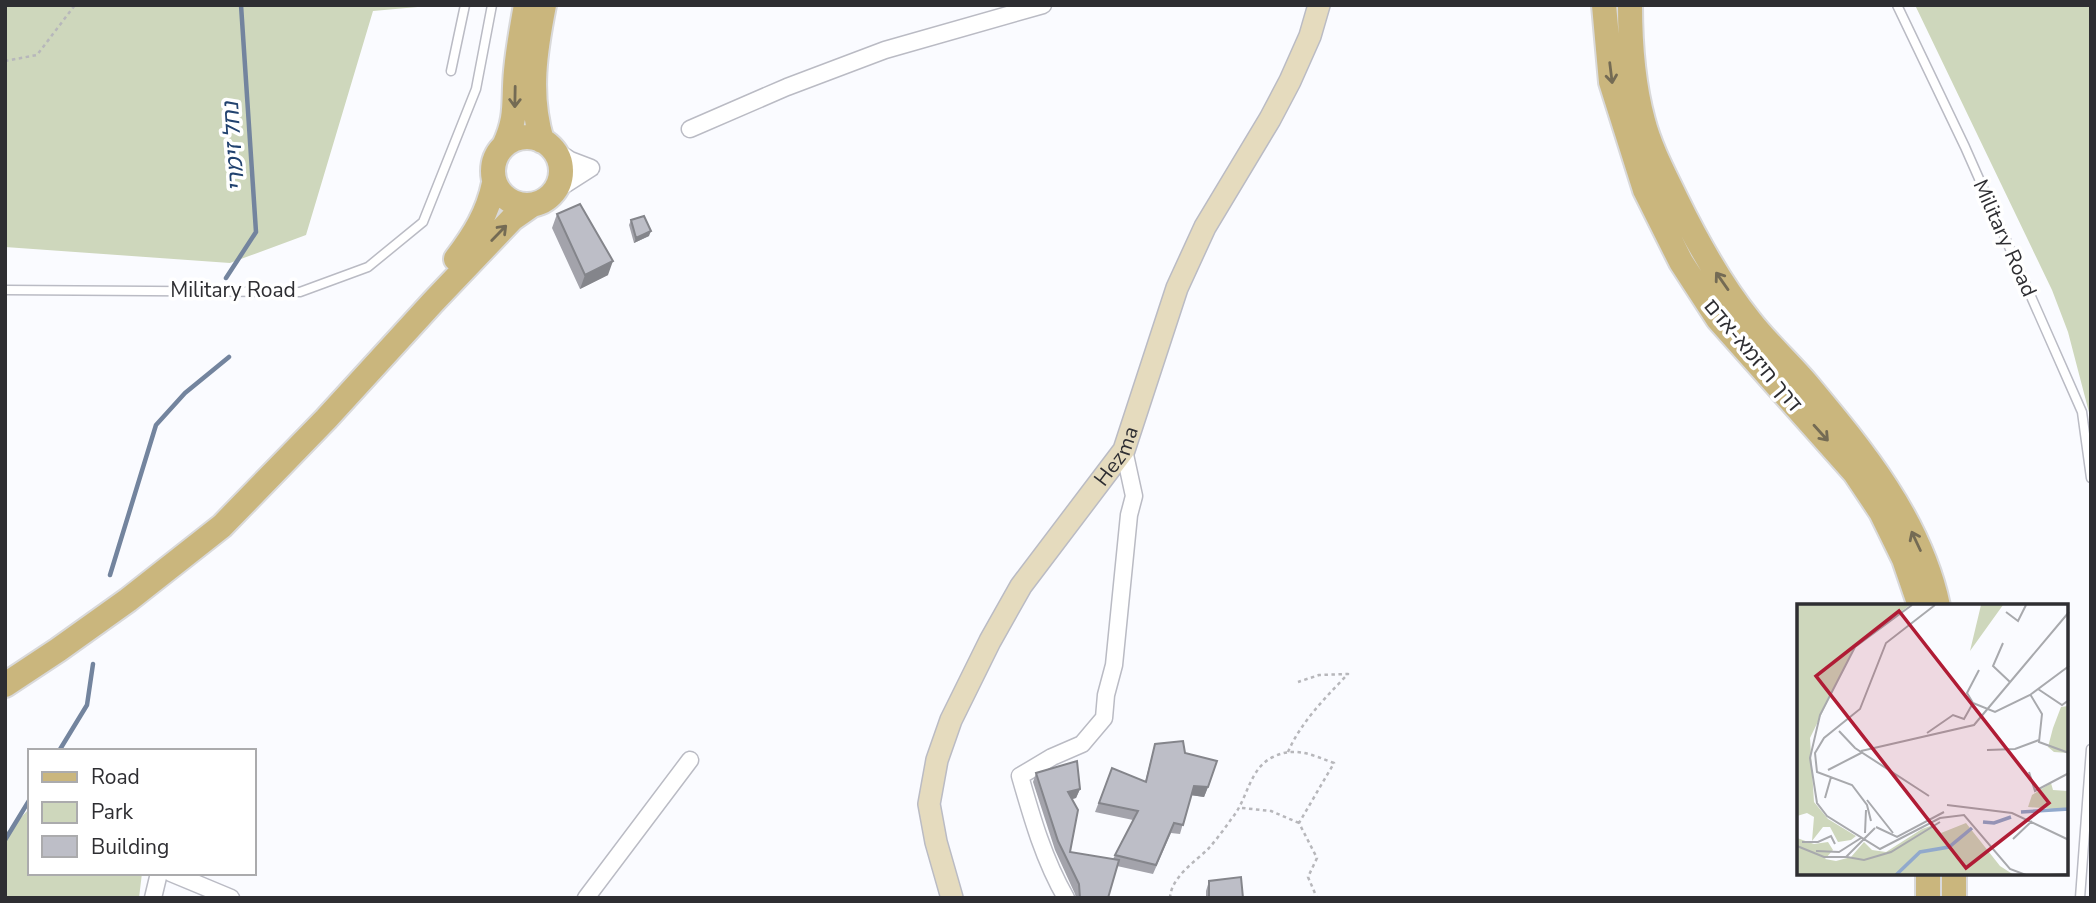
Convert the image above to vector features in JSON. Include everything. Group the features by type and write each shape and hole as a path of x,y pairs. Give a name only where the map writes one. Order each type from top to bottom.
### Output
{"main road":[{"path":"526,5 516,71 515,114 511,130 493,163 492,173 500,193 509,201 520,205 533,205"},
{"path":"5,685 128,600 222,526 326,419 512,219 555,191 561,169 558,157 547,144 536,120 533,99 534,72 544,5"},
{"name":"דרך חיזמא-אדם","path":"1604,5 1611,82 1645,190 1681,262 1718,318 1855,473 1881,512 1903,559 1919,604"},
{"name":"דרך חיזמא-אדם","path":"1630,5 1633,71 1643,122 1663,173 1703,253 1750,321 1861,451 1893,496 1919,544 1937,604"},
{"path":"503,146 522,137 533,137 547,144"},
{"path":"385,354 472,237 491,201 494,183"},
{"path":"1928,875 1928,898"},
{"path":"1954,875 1954,898"}],"street":[{"path":"690,129 885,50 1042,5"},
{"name":"Hezma","path":"952,898 936,842 929,804 937,760 951,720 1021,586 1124,450 1177,288 1205,226 1290,81 1310,36 1319,5"},
{"path":"1066,898 1056,880 1033,821 1020,776 1052,757 1082,744 1104,718 1106,695 1114,665 1133,496 1124,450"},
{"path":"586,898 690,760"},
{"path":"153,898 159,875"},
{"path":"176,875 231,898"}],"lane":[{"path":"451,71 465,5"},
{"name":"Military Road","path":"5,290 300,292 368,267 423,222 476,89 492,5"},
{"name":"Military Road","path":"1897,5 1965,146 2082,412 2091,478"},
{"path":"2080,898 2091,748"}],"path":[{"path":"5,61 37,55 75,5"},
{"path":"1288,752 1295,737 1320,703 1348,674 1320,675 1298,682"},
{"path":"1170,898 1171,891 1183,872 1209,847 1241,807 1258,767 1273,756 1297,750 1334,763 1299,822"},
{"path":"1241,807 1272,811 1299,822 1317,858 1308,877 1317,898"}],"green space":[{"path":"5,5 440,5 373,11 306,235 230,263 5,247"},
{"path":"1915,5 2091,5 2091,420 2068,332 2052,290"},
{"path":"28,810 28,875 142,875 139,898 5,898 5,834"}],"building":[{"path":"580,204 613,261 585,275 557,214"},
{"path":"644,216 651,231 636,238 631,220"},
{"path":"1183,741 1185,753 1217,761 1208,787 1194,786 1183,825 1174,823 1156,865 1115,855 1138,811 1099,803 1112,768 1146,782 1155,744"},
{"path":"1077,761 1080,789 1068,792 1078,810 1070,852 1119,860 1108,898 1080,898 1079,884 1058,841 1036,773"},
{"path":"1241,877 1243,898 1209,898 1209,881"}],"waterway":[{"name":"נחל זימרי","path":"226,278 256,232 241,5"},
{"name":"נחל זימרי","path":"110,575 156,425 185,393 229,357"},
{"name":"נחל זימרי","path":"60,749 87,705 93,664"},
{"name":"נחל זימרי","path":"5,840 28,802"}]}
